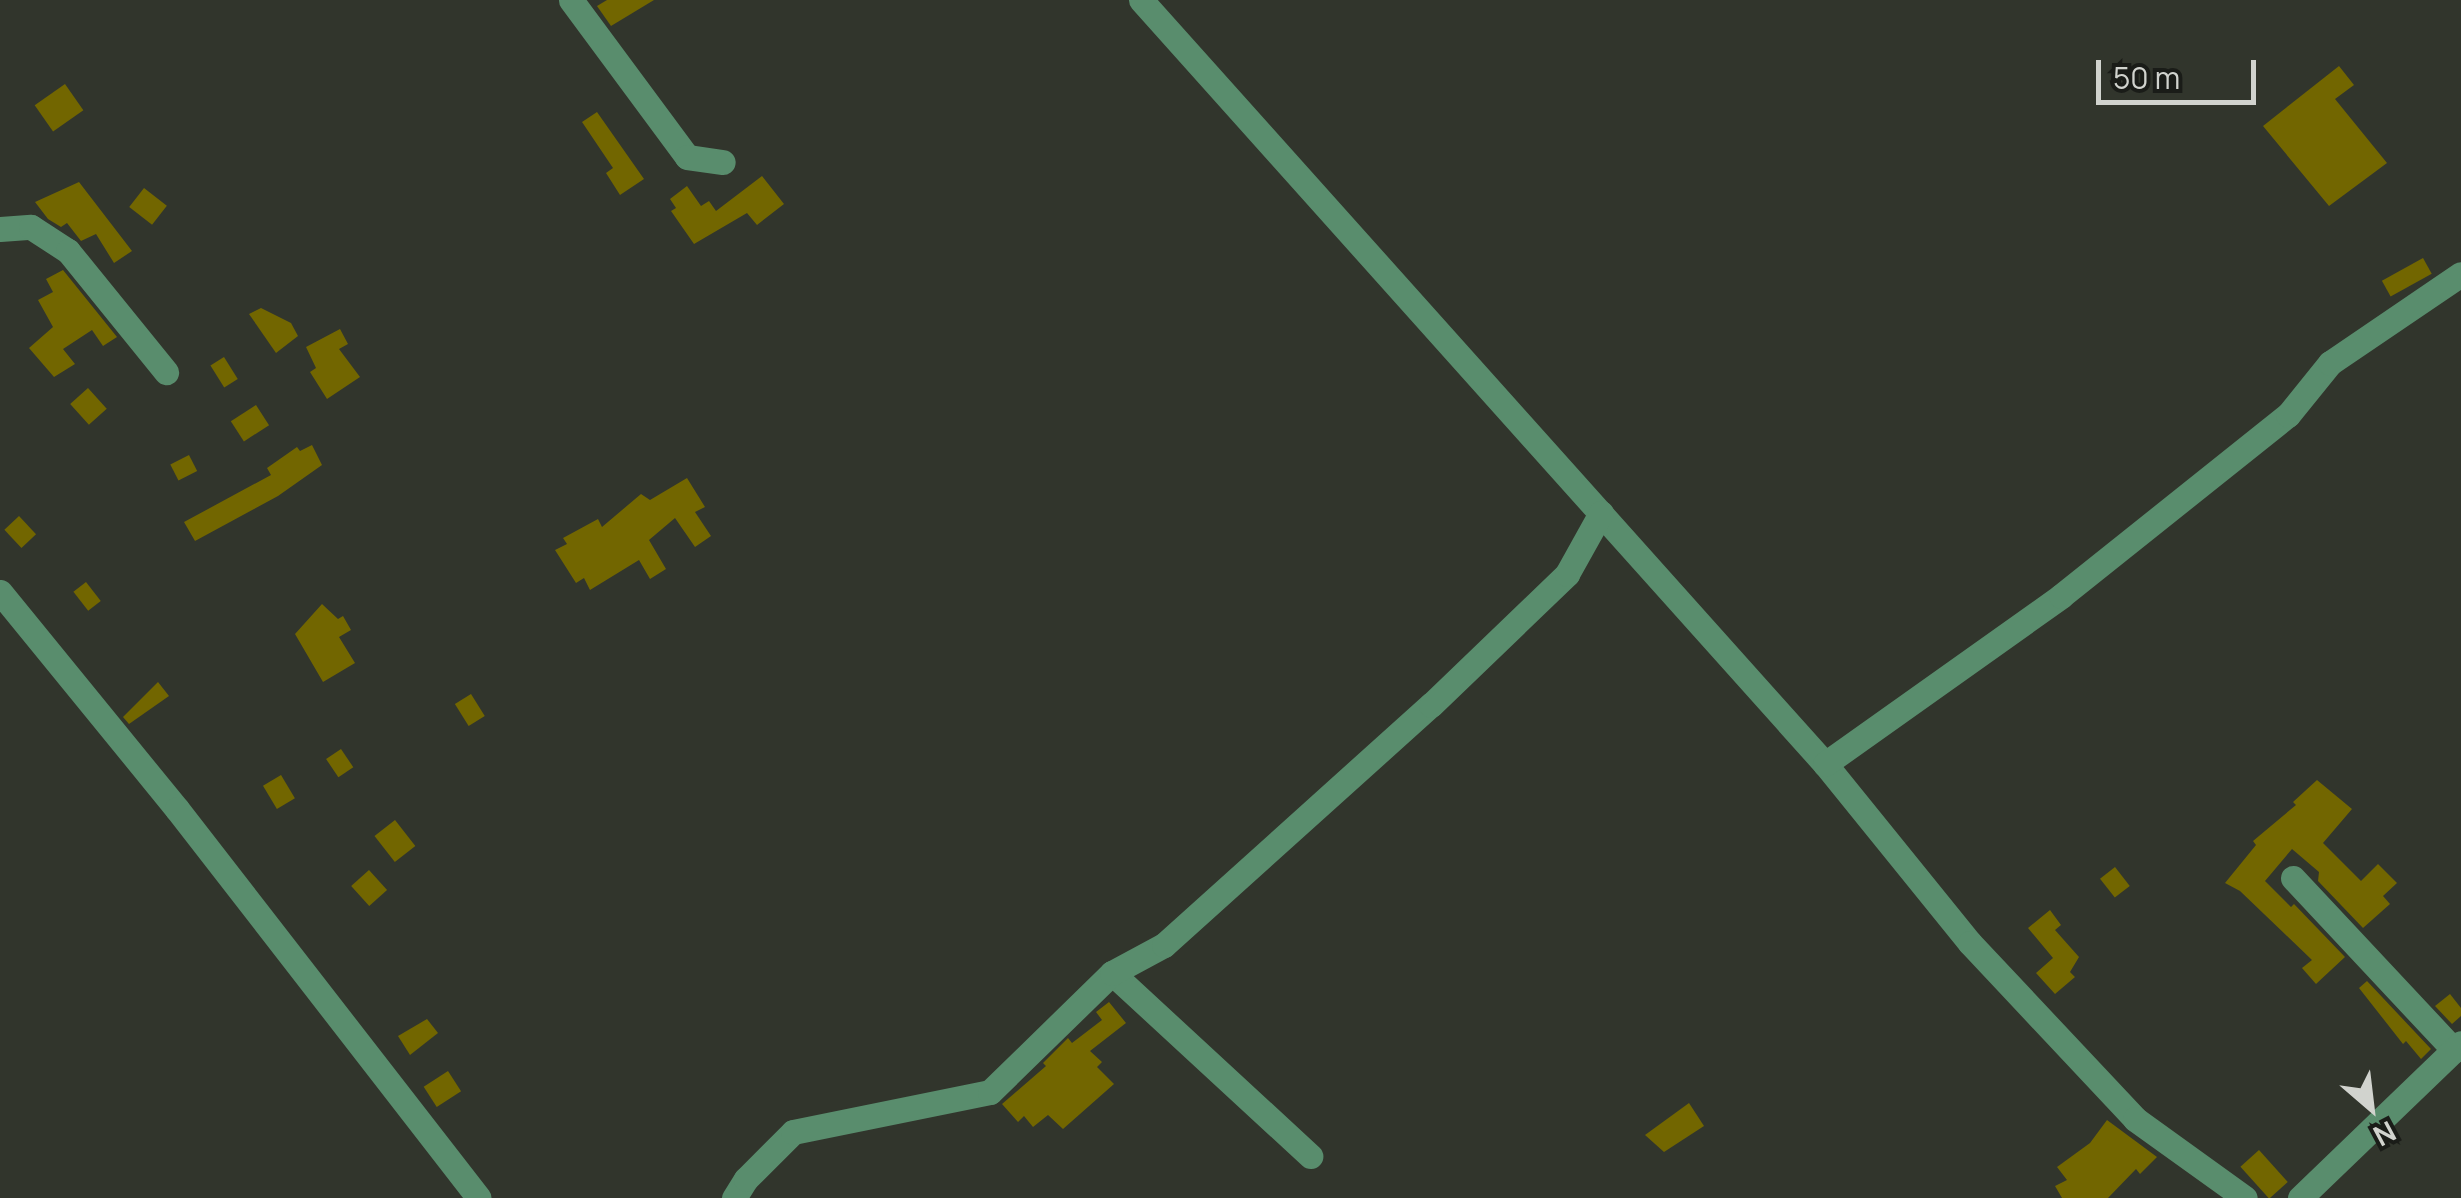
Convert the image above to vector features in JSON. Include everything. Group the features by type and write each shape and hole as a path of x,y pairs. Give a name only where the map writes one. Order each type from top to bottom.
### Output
{"street":[{"path":"571,0 688,157 723,162"},
{"path":"1141,0 1824,764 1970,943 2135,1119 2246,1198"},
{"path":"2,224 31,227 68,251 166,372"},
{"path":"1824,764 2060,596 2288,415 2330,363 2461,274"},
{"path":"734,1198 793,1132 990,1092 1112,973 1164,945 1431,705 1567,574 1600,514"},
{"path":"0,592 177,809 479,1198"},
{"path":"2292,878 2457,1046 2300,1198"},
{"path":"1112,973 1310,1156"}],"building":[{"path":"607,0 654,0 611,26 597,6"},
{"path":"2339,66 2354,85 2335,99 2387,163 2329,206 2263,126"},
{"path":"65,84 83,110 53,131 35,105"},
{"path":"597,112 644,179 620,195 606,173 613,168 582,122"},
{"path":"762,176 784,204 757,225 747,213 694,244 671,211 676,208 670,199 687,186 701,206 709,201 716,211"},
{"path":"79,182 132,251 114,263 96,234 81,241 67,223 61,227 48,219 35,202"},
{"path":"144,188 167,206 152,225 129,207"},
{"path":"2423,258 2432,274 2391,297 2382,281"},
{"path":"63,270 117,337 103,346 92,330 63,349 75,364 54,377 29,348 53,327 38,300 53,292 46,279"},
{"path":"261,308 291,323 298,336 276,353 249,314"},
{"path":"340,329 348,344 339,349 360,377 327,399 310,372 316,368 306,347"},
{"path":"224,357 238,379 224,388 210,365"},
{"path":"88,388 107,409 89,425 70,404"},
{"path":"256,405 269,425 244,441 231,421"},
{"path":"312,445 322,465 278,496 195,541 184,522 271,475 267,468 297,447 300,451"},
{"path":"189,455 197,471 178,481 170,465"},
{"path":"687,478 705,507 695,512 711,536 695,547 675,518 649,540 666,569 650,579 639,560 590,590 584,578 576,583 555,550 567,544 563,538 598,519 602,527 641,494 650,500"},
{"path":"19,516 36,534 21,548 4,530"},
{"path":"86,582 101,601 88,611 73,592"},
{"path":"322,604 338,619 343,616 351,630 339,637 355,663 323,682 295,634"},
{"path":"158,682 169,696 129,724 123,717"},
{"path":"471,694 485,716 469,726 455,704"},
{"path":"341,749 353,767 338,777 326,759"},
{"path":"281,775 295,798 277,809 263,786"},
{"path":"2317,780 2352,809 2323,843 2361,881 2378,864 2397,883 2383,896 2390,904 2363,928 2318,881 2319,872 2292,849 2265,881 2291,907 2294,904 2345,957 2316,984 2302,968 2312,960 2240,891 2225,883 2256,845 2253,841 2296,805 2293,802"},
{"path":"395,820 415,846 395,862 375,836"},
{"path":"2115,867 2130,886 2115,898 2100,879"},
{"path":"369,870 387,890 369,906 351,886"},
{"path":"2050,910 2061,925 2055,930 2079,957 2070,972 2075,977 2055,994 2036,973 2053,958 2028,928"},
{"path":"2367,981 2431,1049 2421,1059 2406,1041 2403,1044 2359,988"},
{"path":"2450,994 2461,1008 2461,1016 2452,1024 2435,1006"},
{"path":"1109,1002 1126,1023 1090,1051 1102,1062 1097,1067 1114,1084 1063,1129 1048,1115 1033,1127 1024,1116 1018,1122 1002,1104 1046,1066 1043,1063 1068,1038 1072,1043 1102,1020 1096,1012"},
{"path":"427,1019 438,1033 410,1055 398,1036"},
{"path":"448,1071 461,1091 437,1107 424,1087"},
{"path":"1689,1103 1704,1126 1664,1152 1645,1135"},
{"path":"2107,1120 2157,1157 2140,1174 2136,1169 2108,1198 2062,1198 2055,1186 2067,1180 2057,1167 2090,1143"},
{"path":"2259,1150 2288,1182 2269,1198 2240,1167"}]}
